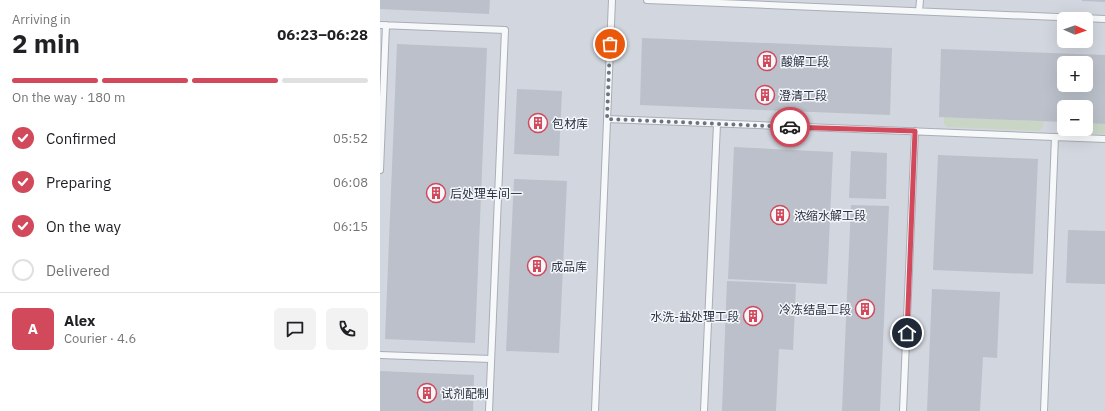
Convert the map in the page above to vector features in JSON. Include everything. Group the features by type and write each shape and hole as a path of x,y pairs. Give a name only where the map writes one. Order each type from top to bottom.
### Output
{"lane":[{"path":"595,411 612,0"},
{"path":"648,0 1105,19"},
{"path":"919,11 920,0"},
{"path":"380,170 383,25 505,30 489,411"},
{"path":"607,119 1105,139"},
{"path":"704,411 717,124"},
{"path":"903,411 915,131"},
{"path":"1044,411 1055,137"},
{"path":"380,354 491,359"}],"shaded area":[{"path":"380,0 1105,0 1105,411 380,411"}],"green space":[{"path":"944,117 1044,121 1040,131 947,127 944,124"},
{"path":"1093,123 1105,124 1105,134 1093,133"}],"building":[{"path":"380,0 490,0 489,14 380,9"},
{"path":"1105,0 1105,2 1082,1"},
{"path":"642,38 892,48 890,115 640,105"},
{"name":"后处理车间一","path":"397,44 487,48 475,343 385,339"},
{"path":"941,49 1105,55 1105,124 1093,123 1093,100 1057,100 1057,122 939,117"},
{"name":"包材库","path":"517,89 562,91 559,156 514,154"},
{"name":"浓缩水解工段","path":"734,147 833,152 827,284 728,279"},
{"path":"851,151 887,153 886,199 849,198"},
{"path":"938,155 1038,159 1033,274 933,270"},
{"name":"成品库","path":"514,179 567,181 559,353 506,351"},
{"name":"冷冻结晶工段","path":"851,205 889,206 880,411 842,411"},
{"path":"1068,230 1105,231 1105,284 1066,283"},
{"name":"水洗-盐处理工段","path":"727,281 796,284 793,350 779,349 776,411 722,411"},
{"path":"932,289 1000,292 997,358 983,357 980,411 927,411"},
{"name":"试剂配制","path":"380,371 474,375 473,411 380,411"}],"way so far":[{"path":"610,44 607,119 790,127"}],"place":[{"name":"酸解工段","path":"767,61"},
{"name":"澄清工段","path":"765,95"},
{"name":"包材库","path":"538,123"},
{"name":"后处理车间一","path":"436,193"},
{"name":"浓缩水解工段","path":"780,215"},
{"name":"成品库","path":"537,266"},
{"name":"冷冻结晶工段","path":"865,309"},
{"name":"水洗-盐处理工段","path":"753,316"},
{"name":"试剂配制","path":"427,393"}],"route":[{"path":"790,127 915,131 907,333"}]}
